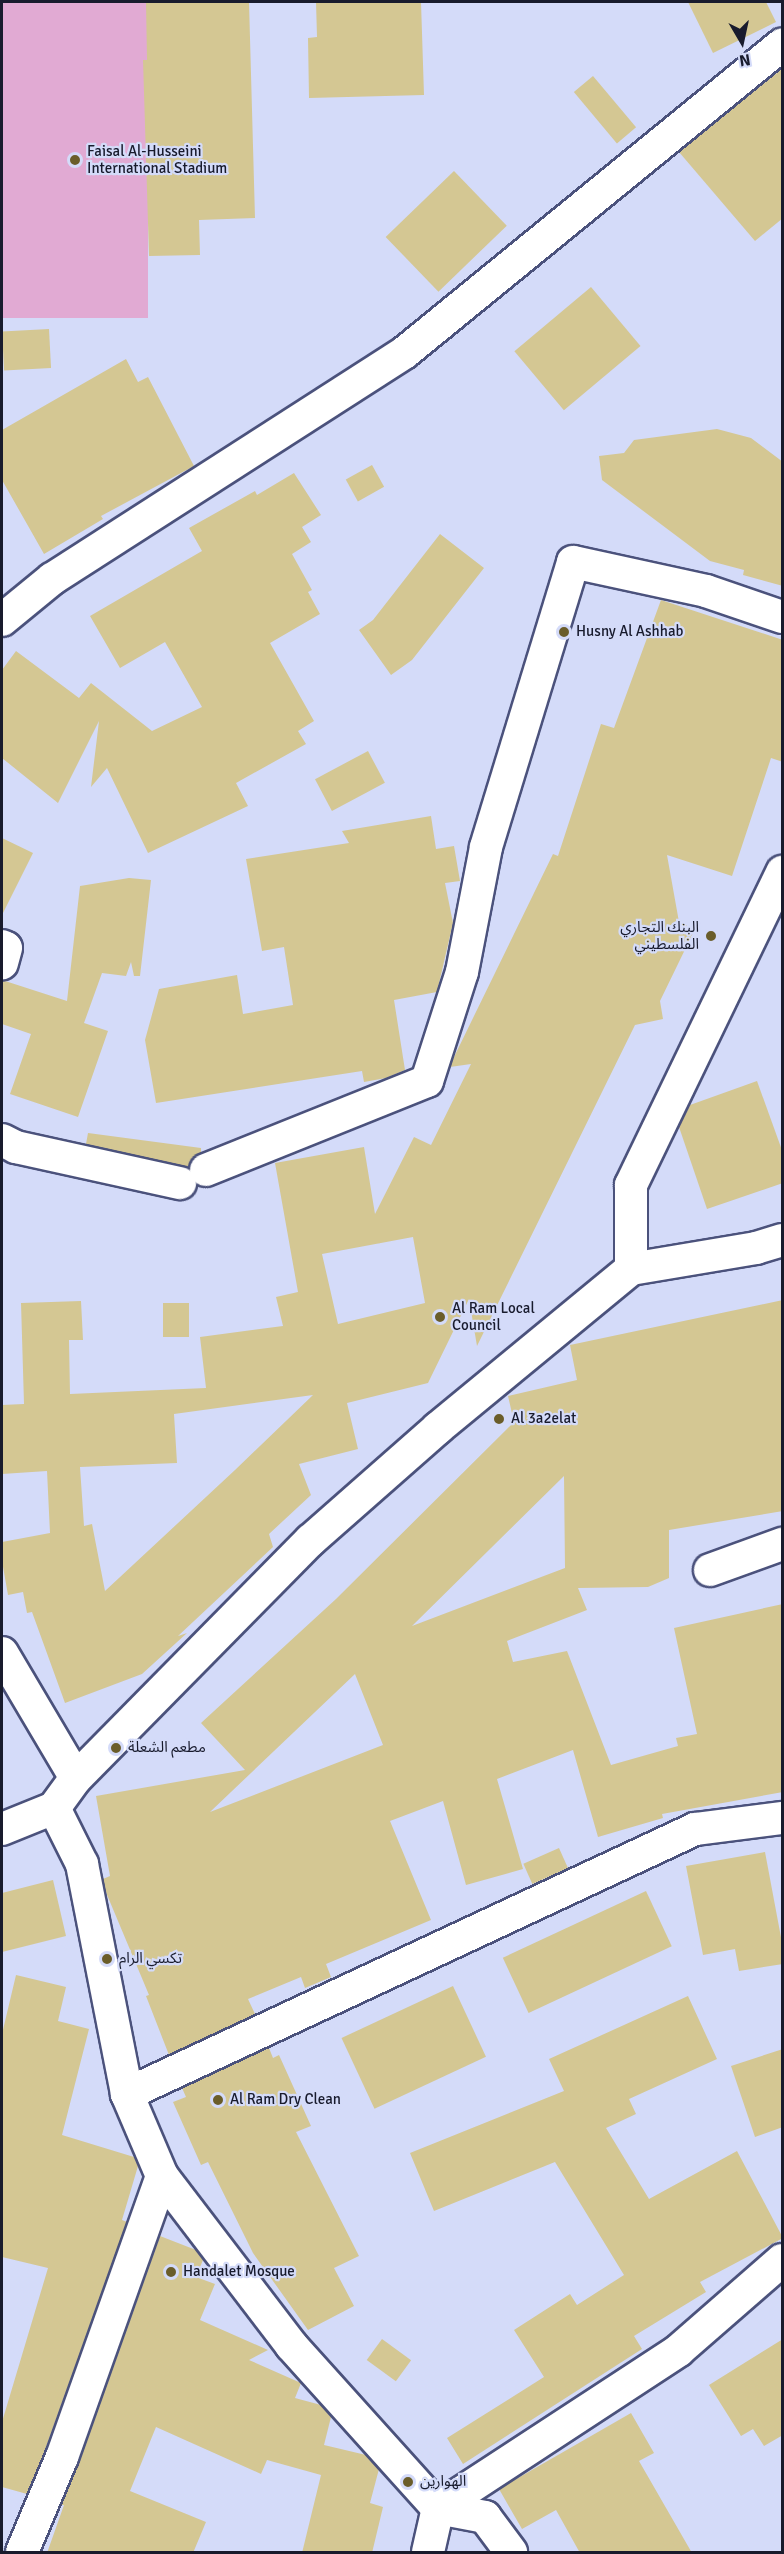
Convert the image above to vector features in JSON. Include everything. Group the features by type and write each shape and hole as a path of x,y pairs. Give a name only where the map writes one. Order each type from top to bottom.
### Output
{"street":[{"path":"2,620 52,579 404,353 783,45"},
{"path":"2,1140 16,1147 193,1176 427,1081 462,972 486,847 573,562 706,591 783,617"},
{"path":"631,1269 631,1185 783,872"},
{"path":"2,946 6,948 2,963"},
{"path":"2,1829 54,1809 76,1778 311,1540 438,1428 631,1269 756,1248 783,1240"},
{"path":"710,1570 783,1544"},
{"path":"2,1653 76,1778"},
{"path":"54,1809 82,1864 127,2094 162,2176 291,2345 438,2508 485,2517 511,2553"},
{"path":"127,2094 695,1829 783,1818"},
{"path":"22,2553 62,2457 162,2176"},
{"path":"428,2553 438,2508 679,2350 783,2260"}],"shaded area":[{"name":"Faisal Al-Husseini International Stadium","path":"2,2 148,2 148,318 2,318"}],"building":[{"path":"146,2 249,2 255,218 199,220 200,255 149,256 143,60 147,60"},
{"path":"316,2 421,2 424,95 309,98 308,38 317,37"},
{"path":"688,2 766,2 776,22 713,53"},
{"path":"783,68 783,218 755,241 679,152"},
{"path":"593,76 636,127 617,143 574,92"},
{"path":"454,171 507,226 438,292 386,237"},
{"path":"591,287 640,346 564,410 514,351"},
{"path":"49,329 51,368 4,370 2,331"},
{"path":"126,359 138,382 148,377 194,466 101,516 103,519 44,554 2,480 2,430"},
{"path":"717,429 751,438 783,462 783,586 743,575 744,570 710,561 602,480 599,456 624,453 634,440"},
{"path":"372,465 384,487 358,501 346,480"},
{"path":"294,473 321,515 302,527 311,542 292,554 312,590 308,592 320,614 270,643 314,721 298,731 306,744 236,783 248,806 148,853 107,768 91,787 99,721 58,803 2,758 2,670 16,651 79,698 91,683 152,731 202,707 165,642 120,668 90,616 202,551 189,528 255,491 257,495"},
{"path":"440,534 484,568 412,660 391,675 359,630 373,620"},
{"path":"661,600 783,640 783,762 771,758 732,876 667,855 679,922 695,929 660,1001 663,1019 635,1025 477,1346 469,1299 428,1383 347,1403 358,1449 299,1464 311,1495 269,1534 273,1547 178,1636 187,1633 142,1674 65,1703 32,1612 27,1613 23,1592 8,1595 2,1561 2,1542 50,1533 47,1471 2,1474 2,1405 24,1404 21,1303 81,1301 83,1340 69,1340 70,1394 206,1388 200,1337 283,1326 276,1297 298,1292 275,1163 364,1147 375,1214 414,1137 431,1145 471,1064 450,1067 454,1057 553,854 558,856 601,724 614,728","holes":["413,1237 425,1303 338,1324 322,1254","313,1395 235,1470 105,1591 92,1524 84,1526 80,1467 177,1463 174,1414"]},
{"path":"368,751 385,783 332,811 315,779"},
{"path":"431,816 436,849 454,846 460,881 445,883 453,923 437,992 394,1000 405,1070 386,1078 364,1082 362,1071 156,1103 145,1040 159,989 237,975 243,1014 293,1005 284,947 262,951 246,859 349,843 342,831"},
{"path":"2,838 33,853 2,915"},
{"path":"129,878 151,880 140,976 134,976 131,962 126,976 102,973 84,1023 108,1031 78,1117 10,1094 31,1034 2,1024 2,980 67,1001 80,886"},
{"path":"757,1081 783,1153 783,1183 707,1209 679,1127 690,1105"},
{"path":"88,1133 201,1148 201,1153 192,1158 188,1168 86,1144"},
{"path":"783,1300 783,1511 669,1530 669,1578 648,1587 578,1588 587,1610 507,1641 513,1662 567,1651 611,1765 678,1746 676,1738 697,1734 674,1628 783,1604 783,1792 662,1814 663,1818 598,1837 573,1750 497,1779 523,1869 466,1885 443,1801 390,1821 431,1920 326,1964 331,1977 305,1988 301,1977 248,1999 255,2014 169,2055 146,1996 149,1995 105,1890 103,1879 110,1876 96,1796 245,1770 201,1723 336,1599 514,1422 508,1396 577,1380 570,1345","holes":["564,1476 565,1568 412,1626","355,1674 383,1745 210,1812 294,1732"]},
{"path":"163,1303 189,1303 189,1337 163,1337"},
{"path":"559,1848 568,1868 532,1884 523,1864"},
{"path":"765,1852 783,1948 783,1964 739,1971 735,1949 703,1955 686,1866"},
{"path":"53,1880 66,1936 2,1952 2,1893"},
{"path":"646,1891 672,1946 529,2013 503,1958"},
{"path":"16,1975 66,1987 58,2021 89,2029 62,2135 134,2157 138,2166 122,2220 127,2222 27,2494 2,2487 2,2422 48,2268 2,2257 2,2034"},
{"path":"453,1986 486,2057 374,2109 342,2038"},
{"path":"688,1996 717,2059 629,2099 636,2114 606,2128 649,2199 737,2151 783,2238 700,2282 706,2292 634,2336 642,2349 463,2464 447,2438 544,2377 514,2330 570,2294 577,2305 624,2275 555,2162 434,2211 410,2153 564,2091 549,2059"},
{"path":"269,2048 273,2058 279,2055 311,2126 296,2132 359,2256 334,2268 354,2306 308,2330 253,2253 208,2162 201,2165 173,2102 186,2097 182,2088"},
{"path":"783,2049 783,2127 755,2137 731,2066"},
{"path":"160,2236 196,2250 203,2260 196,2277 215,2284 200,2320 268,2350 249,2360 301,2383 295,2398 321,2405 331,2417 324,2445 366,2455 379,2469 370,2503 383,2507 372,2553 302,2553 321,2475 267,2460 261,2474 156,2427 130,2491 206,2522 193,2553 47,2553 64,2505 61,2505 79,2463"},
{"path":"382,2339 411,2360 396,2381 367,2360"},
{"path":"783,2339 783,2435 764,2446 753,2429 741,2436 709,2385"},
{"path":"631,2413 654,2453 639,2461 692,2553 580,2553 556,2510 522,2529 499,2489"}],"place":[{"name":"Faisal Al-Husseini International Stadium","path":"75,160"},
{"name":"Husny Al Ashhab","path":"564,632"},
{"name":"البنك التجاري الفلسطيني","path":"711,936"},
{"name":"Al Ram Local Council","path":"440,1317"},
{"name":"Al 3a2elat","path":"499,1419"},
{"name":"مطعم الشعلة","path":"116,1748"},
{"name":"تكسي الرام","path":"107,1959"},
{"name":"Al Ram Dry Clean","path":"218,2100"},
{"name":"Handalet Mosque","path":"171,2272"},
{"name":"الهوارين","path":"408,2482"}]}
